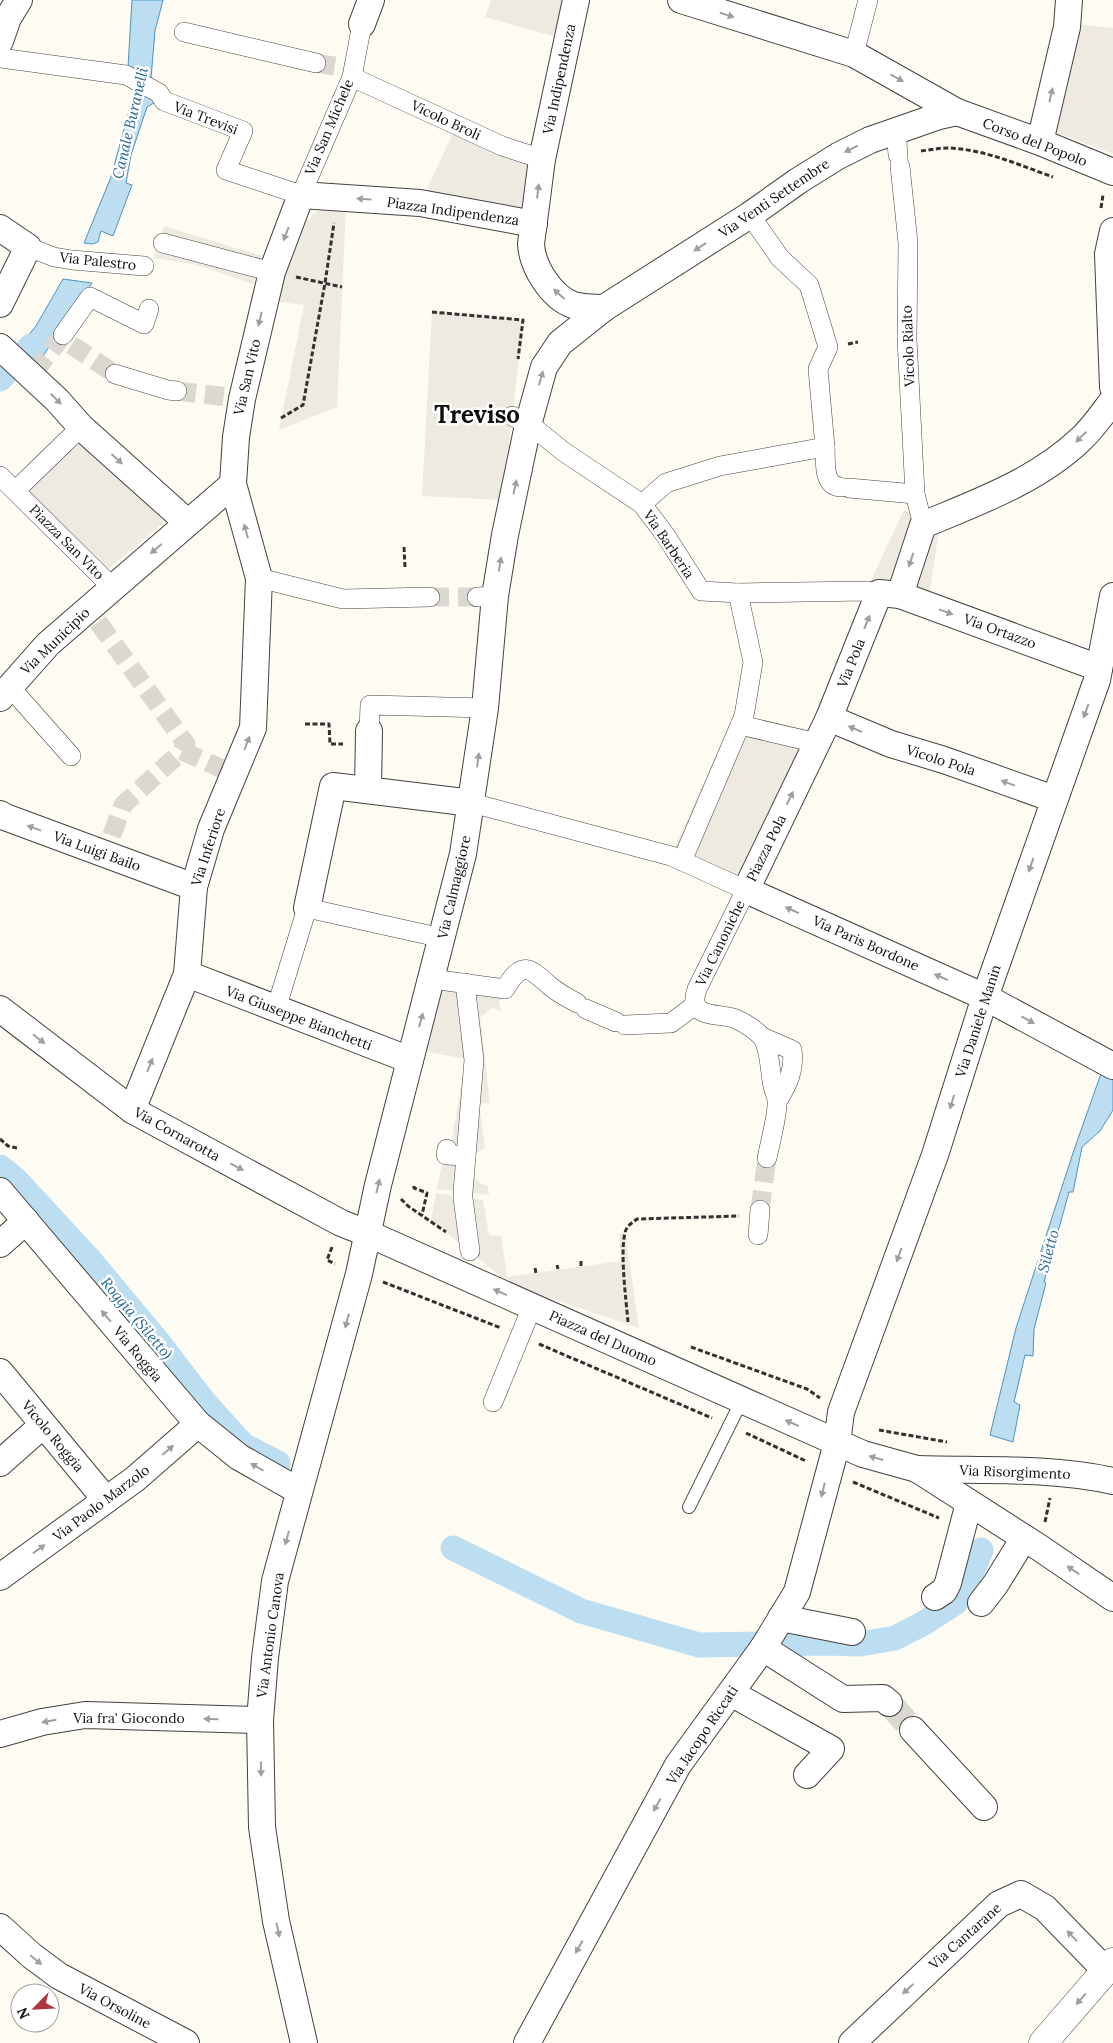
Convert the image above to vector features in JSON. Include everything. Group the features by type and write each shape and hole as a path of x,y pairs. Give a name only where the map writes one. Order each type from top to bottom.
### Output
{"street":[{"path":"0,41 8,18 19,0"},
{"name":"Via Indipendenza","path":"542,159 576,0"},
{"name":"Corso del Popolo","path":"681,0 854,54 957,112 1040,142 1113,172"},
{"path":"854,54 868,0"},
{"path":"1040,142 1067,27 1069,6"},
{"name":"Via San Michele","path":"301,195 350,71 367,12"},
{"path":"184,32 316,63"},
{"name":"Via Trevisi","path":"0,58 126,75 159,93 164,101 243,130 226,170 301,195"},
{"name":"Vicolo Broli","path":"350,71 502,146 542,159"},
{"name":"Via Venti Settembre","path":"520,420 544,367 560,344 604,308 750,215 798,181 838,156 870,140 898,151 940,116 957,112"},
{"name":"Vicolo Rialto","path":"898,151 908,244 907,339 915,494 923,525"},
{"name":"Piazza Indipendenza","path":"301,195 420,203 534,224 542,159"},
{"name":"Via San Vito","path":"233,484 236,437 235,398 272,272 301,195"},
{"path":"750,215 780,258 809,285 828,347 818,369 827,479 831,484 845,487 915,494"},
{"path":"1107,222 1113,387"},
{"path":"534,224 530,244 532,257 546,281 571,304 588,308 604,308"},
{"name":"Via Palestro","path":"0,228 28,247 54,257 144,266"},
{"path":"163,242 272,272"},
{"path":"0,304 28,247"},
{"path":"63,336 90,297 144,324 149,309"},
{"path":"21,365 81,426 187,522"},
{"path":"115,374 177,391"},
{"path":"923,525 993,496 1052,462 1082,439 1113,400"},
{"name":"Via Barberia","path":"520,420 642,504 666,536 701,592 866,591 890,594"},
{"name":"Via Calmaggiore","path":"369,1234 378,1185 463,854 472,803 484,708 486,596 505,535 520,420"},
{"path":"16,490 81,426"},
{"path":"642,504 666,483 720,466 825,447"},
{"name":"Piazza San Vito","path":"0,476 112,587 233,484"},
{"path":"233,484 259,578 343,599 430,597"},
{"name":"Via Pola","path":"823,731 923,525"},
{"name":"Via Inferiore","path":"132,1110 187,974 194,887 230,772 253,728 259,578"},
{"name":"Via Municipio","path":"5,692 48,644 94,615 112,587"},
{"path":"276,1009 307,908 334,786 472,803 676,859 742,720 753,662 738,593"},
{"name":"Via Ortazzo","path":"890,594 1103,677"},
{"name":"Via Daniele Manin","path":"837,1443 840,1412 936,1155 985,997 1054,799 1103,677 1113,596"},
{"path":"5,692 71,756"},
{"path":"368,790 370,705 484,708"},
{"path":"742,720 823,731"},
{"name":"Vicolo Pola","path":"823,731 891,744 944,760 1054,799"},
{"name":"Piazza Pola","path":"676,859 746,890 823,731"},
{"name":"Via Luigi Bailo","path":"0,814 6,818 106,851 194,887"},
{"name":"Via Paris Bordone","path":"746,890 985,997 1105,1062"},
{"name":"Via Canoniche","path":"746,890 697,989 694,997 695,1005 701,1011 708,1014 734,1019 762,1037 792,1050 794,1063 785,1088 778,1100"},
{"path":"307,908 442,938"},
{"path":"432,979 505,989 513,975 520,970 527,969 537,973 551,987 582,1006 621,1024 670,1023 695,1005"},
{"name":"Via Giuseppe Bianchetti","path":"187,974 410,1060"},
{"path":"465,983 474,1060 463,1195 470,1251"},
{"name":"Via Cornarotta","path":"0,1009 132,1110 342,1223 369,1234"},
{"path":"762,1037 767,1045 770,1070 778,1100 767,1158"},
{"path":"447,1149 446,1155 466,1156"},
{"name":"Via Roggia","path":"0,1191 198,1424 239,1457 299,1491"},
{"path":"758,1235 760,1211"},
{"path":"0,1244 26,1221"},
{"name":"Piazza del Duomo","path":"369,1234 837,1443 863,1454 917,1470"},
{"name":"Via Antonio Canova","path":"304,2043 276,1921 262,1827 260,1720 265,1658 275,1581 369,1234"},
{"path":"493,1402 532,1307"},
{"name":"Vicolo Roggia","path":"0,1372 106,1500"},
{"name":"Via Paolo Marzolo","path":"0,1577 135,1479 198,1424"},
{"path":"0,1464 43,1425"},
{"name":"Via Jacopo Riccati","path":"527,2043 678,1765 762,1648 797,1592 837,1443"},
{"path":"917,1470 966,1515 1032,1543 1113,1598"},
{"name":"Via Risorgimento","path":"917,1470 1056,1472 1088,1476 1113,1482"},
{"path":"935,1597 944,1591 948,1583 966,1515"},
{"path":"981,1603 1032,1543"},
{"path":"781,1618 852,1632"},
{"path":"762,1648 843,1699 883,1698 888,1703"},
{"path":"731,1692 831,1749 807,1775"},
{"name":"Via fra' Giocondo","path":"0,1734 42,1722 85,1715 260,1720"},
{"path":"913,1730 984,1807"},
{"name":"Via Cantarane","path":"852,2043 999,1904 1021,1894 1044,1908 1109,1966"},
{"name":"Via Orsoline","path":"0,1927 32,1956 59,1976 186,2043"},
{"path":"1044,2043 1109,1966"}],"lane":[{"path":"689,1507 742,1400"}],"path":[{"path":"898,151 946,148 963,149 997,157 1057,179"},
{"path":"1094,192 1104,196 1107,222"},
{"path":"281,418 303,405 325,283 337,197"},
{"path":"325,283 342,287"},
{"path":"432,312 522,320 517,368"},
{"path":"404,547 405,567"},
{"path":"305,724 329,724 330,744 338,744"},
{"path":"0,1139 8,1146 17,1148"},
{"path":"378,1185 392,1192 470,1251"},
{"path":"414,1186 414,1188 427,1193 422,1215"},
{"path":"628,1324 624,1232 629,1225 637,1219 743,1215 760,1211"},
{"path":"581,1261 581,1266"},
{"path":"535,1268 536,1273"},
{"path":"359,1274 520,1336 730,1426 828,1471 966,1515"},
{"path":"1032,1543 1044,1537 1046,1513 1056,1472"}],"shaded area":[{"path":"491,0 564,0 557,37 485,17"},
{"path":"1073,24 1113,28 1113,154 1048,129"},
{"path":"457,125 542,159 534,224 420,203"},
{"path":"346,205 337,407 279,430 304,305 273,301 302,225 316,212 331,206"},
{"path":"164,226 262,256 253,284 197,265 154,258"},
{"path":"432,312 523,320 503,500 422,496"},
{"path":"80,435 164,522 105,572 23,488"},
{"path":"904,510 921,515 939,530 928,603 866,591"},
{"path":"735,713 749,718 822,732 733,895 667,864"},
{"path":"434,968 502,990 502,999 499,1000 501,1013 497,1009 491,1008 484,1015 480,1016 490,1103 479,1104 485,1147 474,1155 473,1175 480,1183 488,1186 489,1195 437,1189 445,1149 450,1149 466,1059 413,1049"},
{"path":"436,1193 483,1200 489,1235 501,1236 507,1277 621,1261 619,1233 625,1232 639,1328 526,1290 504,1279 431,1220"}],"water":[{"path":"132,0 163,0 155,31 151,78 128,67"},
{"path":"136,85 156,96 154,103 147,107 131,155 126,183 132,185 113,236 101,231 98,242 92,244 84,243 111,177"},
{"path":"63,279 92,283 32,370 15,351 36,326"},
{"name":"Siletto","path":"1104,1065 1113,1071 1113,1110 1100,1131 1082,1147 1073,1192 1069,1192 1044,1282 1046,1283 1034,1329 1033,1356 1025,1355 1014,1402 1020,1405 1013,1442 990,1435 1016,1328"}],"waterway":[{"name":"Canale Buranelli","path":"0,379 31,346"},
{"name":"Roggia (Siletto)","path":"0,1167 16,1180 89,1259 159,1343 205,1403 243,1445 278,1463"},
{"path":"453,1548 581,1611 699,1645 860,1644 895,1638 924,1623 955,1603 963,1594 981,1550"}],"tunnel":[{"path":"316,63 345,68"},
{"path":"34,372 61,338 115,374"},
{"path":"177,391 228,397"},
{"path":"430,597 477,597"},
{"path":"98,622 186,744 182,751 123,805 107,848"},
{"path":"182,751 225,770"},
{"path":"760,1210 767,1158"},
{"path":"889,1703 913,1730"}],"district":[{"name":"Treviso","path":"477,414"}]}
